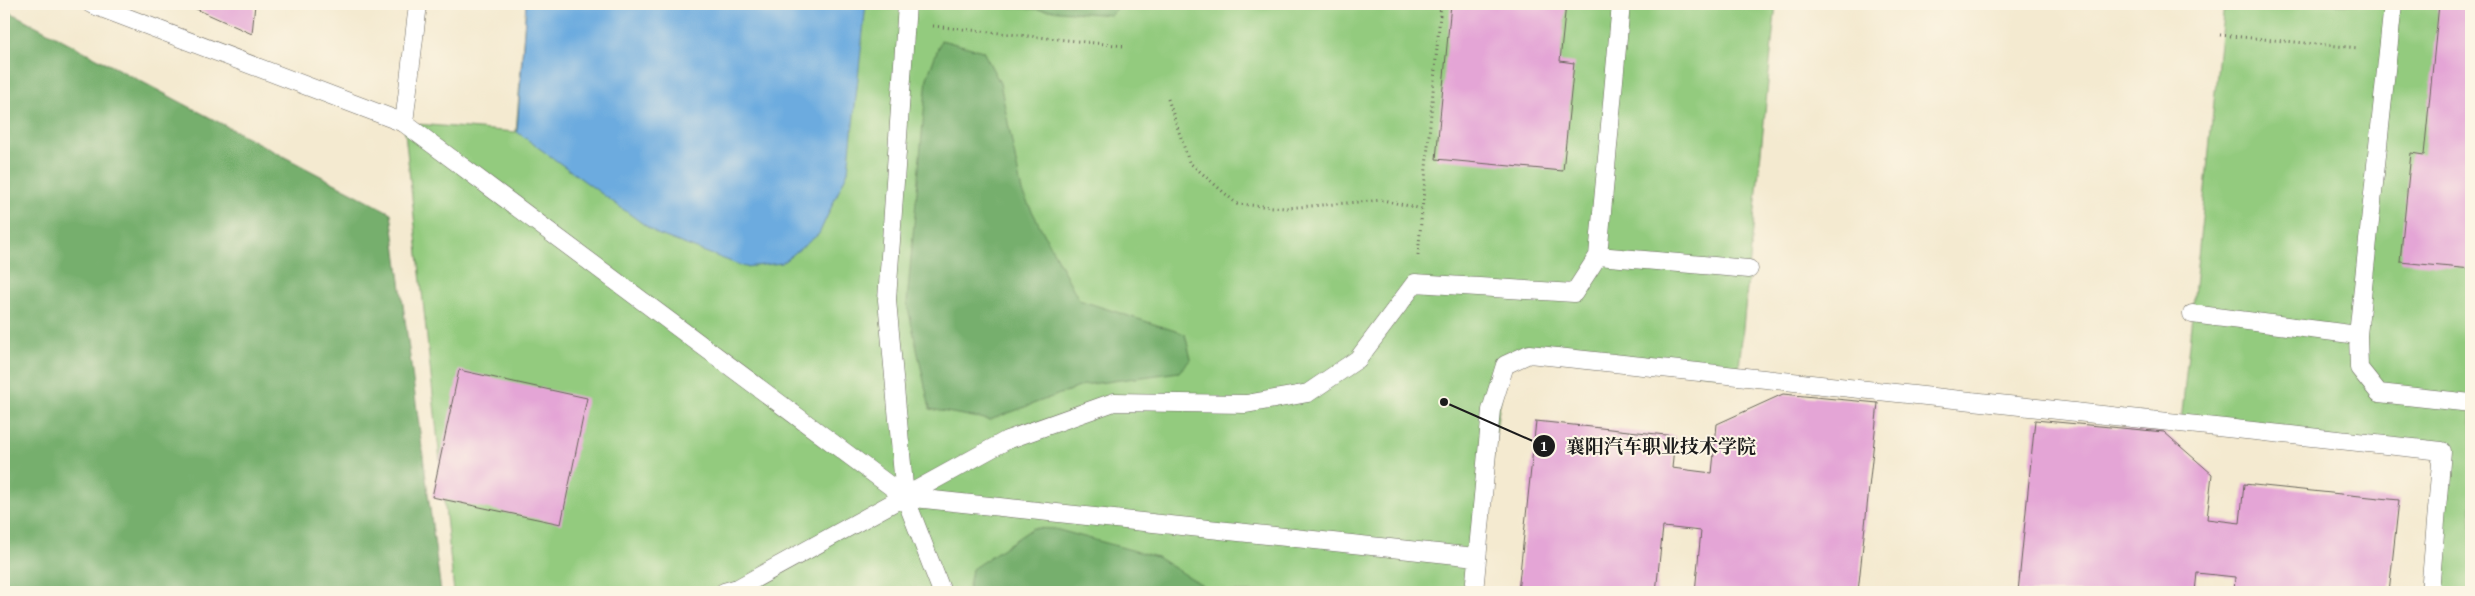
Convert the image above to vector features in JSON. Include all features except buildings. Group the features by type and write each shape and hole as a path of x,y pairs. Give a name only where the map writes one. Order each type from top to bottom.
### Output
{"lane":[{"path":"91,4 404,122 905,496 1476,556"},
{"path":"404,122 418,4"},
{"path":"907,4 886,300 905,496 942,592"},
{"path":"724,592 738,588 1007,440 1114,402 1246,404 1308,393 1358,359 1415,283 1574,293 1598,256 1621,4"},
{"path":"2393,4 2358,335 2360,368 2379,393 2471,403"},
{"path":"1598,256 1749,269"},
{"path":"2192,314 2358,335"},
{"path":"1474,592 1491,410 1505,365 1528,354 2442,451 2430,592"}],"path":[{"path":"1415,283 1441,4"},
{"path":"906,24 1124,46"},
{"path":"2220,35 2388,51"},
{"path":"1168,99 1189,162 1237,204 1286,208 1383,200 1422,209"}],"green space":[{"path":"526,4 1776,4 1738,377 1529,354 1505,365 1474,592 454,592 404,123 516,132"},
{"path":"969,4 1119,4 1111,15"},
{"path":"2224,4 2471,4 2471,592 2430,592 2442,451 2181,422"},
{"path":"4,9 391,213 441,592 4,592"},
{"path":"941,40 983,51 1000,83 1022,192 1079,300 1185,334 1191,359 1179,372 1084,385 990,420 930,409 907,303 927,78"},
{"path":"1033,528 1055,529 1157,557 1210,590 1210,592 968,592 972,569"}],"water":[{"path":"526,4 866,4 848,171 819,234 782,263 745,267 657,234 517,132"}],"place":[{"name":"襄阳汽车职业技术学院","path":"1444,402"}]}
